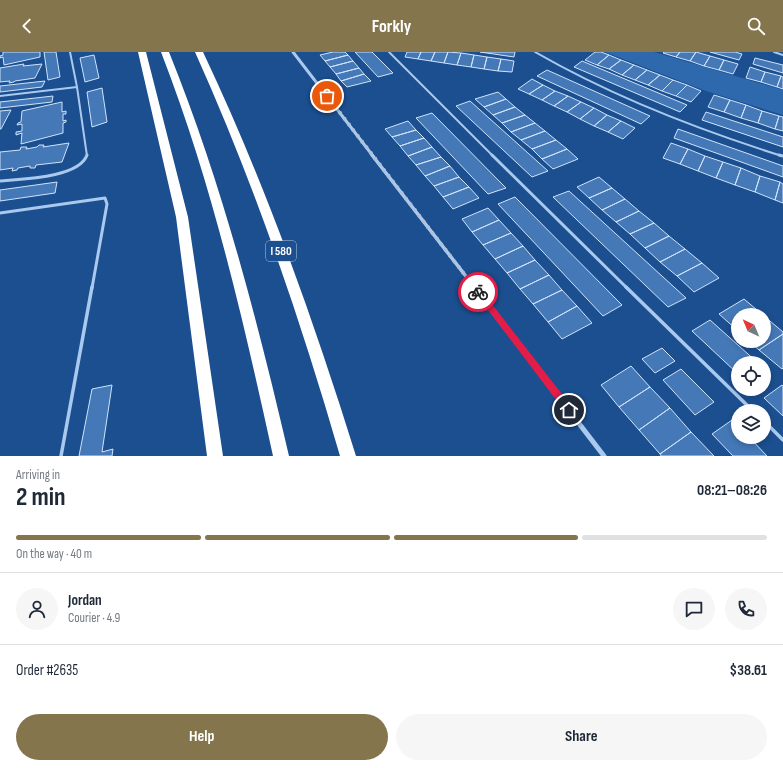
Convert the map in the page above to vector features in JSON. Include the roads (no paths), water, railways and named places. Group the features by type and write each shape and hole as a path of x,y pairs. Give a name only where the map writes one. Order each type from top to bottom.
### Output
{"highway":[{"path":"142,52 182,216 215,456"},
{"path":"165,52 197,137 222,219 253,331 281,456"},
{"name":"I 580","path":"199,52 224,105 263,201 302,310 348,456"}],"street":[{"path":"292,52 604,456"}],"lane":[{"path":"0,181 71,170 86,161 87,156 77,87 70,52"},
{"path":"389,52 548,211 746,404"},
{"path":"535,52 560,67 645,107 740,143 783,156"},
{"path":"774,52 783,55"},
{"path":"0,96 77,87"},
{"path":"0,213 105,198 105,211 61,456"},
{"path":"771,428 783,440"}]}
